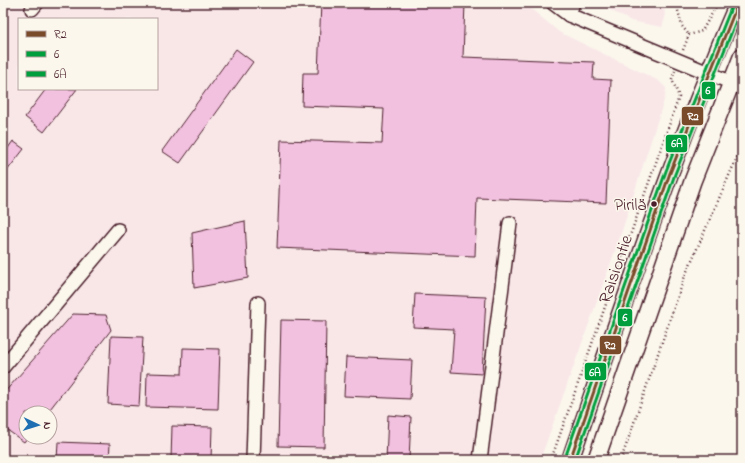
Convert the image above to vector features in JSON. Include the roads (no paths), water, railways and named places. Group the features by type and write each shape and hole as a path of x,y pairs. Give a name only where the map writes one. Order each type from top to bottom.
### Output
{"main road":[{"name":"Raisiontie","path":"570,460 666,182 708,73 738,3"},
{"path":"596,460 692,180 736,85 742,56"}],"street":[{"path":"553,3 571,9 736,85"},
{"path":"480,460 510,223"},
{"path":"3,367 118,230"},
{"path":"253,460 258,303"}],"place":[{"name":"Pirilä","path":"654,204"}]}
